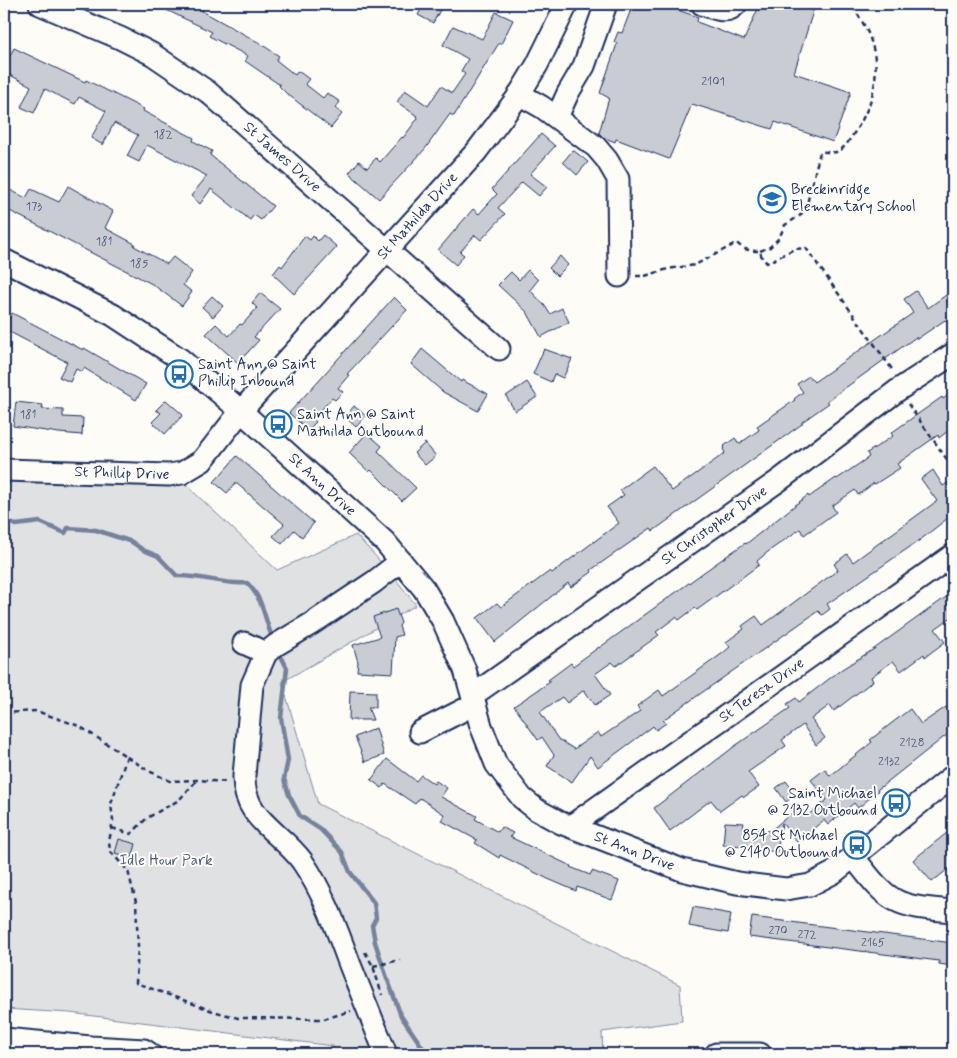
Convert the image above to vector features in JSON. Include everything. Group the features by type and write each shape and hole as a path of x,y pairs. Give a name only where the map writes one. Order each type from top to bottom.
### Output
{"street":[{"name":"St James Drive","path":"40,4 120,38 152,54 208,92 499,349"},
{"name":"St Mathilda Drive","path":"241,410 476,152 519,94 537,65 567,4"},
{"path":"557,117 568,93 584,66 606,4"},
{"path":"702,4 725,11 731,9 736,4"},
{"path":"519,94 557,117 596,147 618,178 619,276"},
{"name":"St Ann Drive","path":"4,260 132,326 180,360 241,410 385,542 424,589 443,620 465,670 487,744 496,764 522,798 537,810 571,826 682,870 737,883 786,889 810,885 824,879 854,858 953,776"},
{"name":"St Christopher Drive","path":"474,699 781,479 898,390 953,354"},
{"name":"St Phillip Drive","path":"4,470 168,475 182,473 202,461 241,410"},
{"name":"St Teresa Drive","path":"571,826 953,555"},
{"path":"386,1054 332,919 312,878 301,860 286,843 257,817 247,800 244,790 246,743 252,685 266,653 374,582 401,561"},
{"path":"244,643 266,653"},
{"path":"420,732 474,699"},
{"path":"854,858 884,892 894,900 916,906 953,911"},
{"path":"4,1039 91,1051 144,1050 150,1054"},
{"path":"716,1054 760,1054"}],"path":[{"path":"619,276 645,276 695,265 736,243 751,251 760,252 770,247 779,238 785,225 801,215 808,200 820,152 841,150 852,136 867,110 876,79 874,53 865,24 850,4"},
{"path":"760,252 762,258 767,263 798,248 802,247 808,250 895,373 890,377 953,468"},
{"path":"4,713 36,711 80,726 149,771 170,781 197,780 233,783"},
{"path":"127,756 111,804 113,820 109,842 110,851 128,871 136,902 138,946 136,983 238,1018 324,1019 351,1011"},
{"path":"112,828 131,834 146,818 179,800 197,780"},
{"path":"373,966 400,960"}],"green space":[{"name":"Idle Hour Park","path":"4,479 184,483 277,570 356,535 390,572 416,605 282,682 318,804 680,985 682,1021 602,1032 603,1054 334,1054 333,1046 70,1013 4,1009"}],"building":[{"path":"154,4 195,4 203,8 202,11 279,56 276,60 295,75 298,71 309,79 305,84 323,98 327,93 340,102 335,108 342,114 331,128 286,93 280,85 245,61 248,56 209,36 212,32"},
{"path":"424,4 440,10 433,23 418,15"},
{"path":"633,4 660,4 698,17 697,22 744,40 760,4 804,4 814,8 794,73 851,92 833,142 775,122 772,129 692,104 669,159 616,139 615,142 603,137 599,133 609,98 600,93 617,44 614,42 618,32 622,33"},
{"path":"496,12 513,20 501,44 499,43 454,116 450,114 425,149 379,199 349,173 359,161 367,168 376,158 380,162 403,138 418,118 397,102 405,90 428,106 441,86 452,93 465,74 461,71 468,59 443,45 453,26 482,39"},
{"path":"14,48 85,82 86,80 144,109 143,111 194,138 193,141 212,151 210,155 273,206 261,220 254,215 250,220 211,189 200,204 191,196 207,176 147,145 139,162 127,156 138,135 114,123 103,145 91,138 106,111 79,97 75,104 45,89 34,113 21,107 31,86 4,72 4,67"},
{"path":"541,134 555,146 530,174 547,187 539,196 522,182 498,208 505,214 481,240 475,235 460,252 464,255 456,265 438,250 473,209 479,214 497,194 492,189"},
{"path":"573,150 588,162 577,175 563,162"},
{"path":"68,186 113,211 105,228 167,264 173,257 192,272 183,285 192,292 182,306 152,284 4,208 4,187 26,198 31,189 59,202"},
{"path":"323,235 337,247 294,294 273,274 280,265 282,267 305,236 310,240 313,236 318,241"},
{"path":"560,256 568,265 557,276 549,268"},
{"path":"528,270 538,280 530,290 550,314 562,308 569,322 541,337 527,312 498,285 511,272 519,280"},
{"path":"953,290 953,316 917,339 916,337 827,401 829,403 802,422 802,424 653,531 651,528 591,570 592,572 571,587 568,583 495,642 477,618 497,603 501,607 550,571 552,573 619,523 607,507 624,495 620,490 653,466 672,491 725,453 724,446 735,438 739,444 759,430 757,426 795,400 803,392 797,384 809,376 814,382 913,313 904,299 916,291 928,308"},
{"path":"260,293 280,309 254,337 259,340 238,363 206,334 216,324 229,336 257,308 252,303"},
{"path":"212,296 223,306 213,317 202,307"},
{"path":"394,297 407,310 347,374 349,375 338,388 343,392 335,400 332,398 313,419 316,422 308,430 289,413"},
{"path":"12,313 83,350 84,348 146,384 136,400 84,368 82,372 76,369 70,382 59,377 67,362 4,329"},
{"path":"422,349 461,382 462,380 488,394 478,411 443,392 411,364"},
{"path":"544,349 572,359 563,378 554,374 551,382 533,374"},
{"path":"527,382 537,397 515,411 506,396"},
{"path":"953,392 953,427 939,438 938,435 897,464 900,468 858,495 855,490 832,506 836,512 804,535 800,529 757,561 759,565 697,610 695,608 679,620 676,617 656,632 659,635 616,666 612,662 595,674 610,695 595,705 584,690 567,703 562,697 540,712 558,739 574,749 598,732 601,737 640,711 637,706 659,690 663,696 723,653 730,647 726,642 744,629 742,626 756,616 763,625 838,570 834,564 847,554 853,562 937,501 921,479 933,470 943,486 953,479 953,514 920,540 827,604 830,609 822,615 818,611 663,720 666,723 656,730 653,726 598,767 590,756 572,782 547,766 554,755 542,737 538,740 514,706 550,682 548,680 571,663 573,666 746,544 808,495 809,497 869,457 867,453 893,436 891,433 942,397 943,399"},
{"path":"166,400 183,415 165,434 152,422 161,413 156,410"},
{"path":"16,402 43,405 42,409 63,410 63,417 83,418 82,435 13,426"},
{"path":"354,406 366,416 356,427 345,417"},
{"path":"367,433 382,446 378,451 416,488 402,501 371,470 369,472 349,453"},
{"path":"425,443 436,456 425,465 414,453"},
{"path":"237,456 314,523 302,537 294,530 282,544 273,536 284,524 236,483 227,493 214,482"},
{"path":"953,592 953,616 935,629 945,642 925,657 924,654 901,671 893,661 871,677 873,681 834,711 830,705 811,719 825,738 816,745 803,725 782,740 786,746 748,772 759,787 744,797 742,795 720,811 711,800 670,831 654,808 735,746 790,708 787,704 796,698 799,702 842,669 874,649"},
{"path":"396,609 401,623 399,626 402,635 395,637 393,673 357,671 358,662 353,645 380,637 373,617"},
{"path":"350,691 376,692 376,707 368,707 373,720 349,720"},
{"path":"946,707 953,716 953,730 877,790 858,808 854,803 828,825 824,820 797,842 782,823 777,852 748,848 748,846 723,845 725,822 744,823 743,827 770,831 799,807 807,816 827,800 811,780 825,769 830,776 872,742 870,740 910,709 921,724"},
{"path":"376,728 384,755 365,762 355,737"},
{"path":"387,759 416,781 421,775 434,784 436,781 447,788 441,797 477,816 475,819 498,832 501,827 513,833 510,837 570,867 590,875 592,871 619,881 612,900 577,887 576,891 500,855 499,858 475,843 477,840 442,821 445,815 420,798 415,804 385,784 382,788 371,780"},
{"path":"786,781 796,794 786,802 776,788"},
{"path":"953,828 953,865 932,882 913,860"},
{"path":"119,839 136,844 132,858 115,853"},
{"path":"693,907 731,914 728,933 689,926"},
{"path":"752,917 953,943 953,963 952,966 939,964 939,961 749,937"}],"waterway":[{"path":"4,520 16,525 40,522 65,533 68,528 96,530 132,542 143,550 158,556 177,576 229,583 247,583 253,589 260,602 273,639"},
{"path":"282,658 287,668 281,718 288,760 284,779 289,795 300,816 320,829 342,852 350,872 374,903 376,918 372,925 375,942 386,975 401,1016 427,1054"}],"place":[{"name":"Breckinridge Elementary School","path":"772,199"},
{"name":"Saint Ann @ Saint Phillip Inbound","path":"179,374"},
{"name":"Saint Ann @ Saint Mathilda Outbound","path":"278,424"},
{"name":"Saint Michael @ 2132 Outbound","path":"896,803"},
{"name":"854 St Michael @ 2140 Outbound","path":"857,845"}]}
